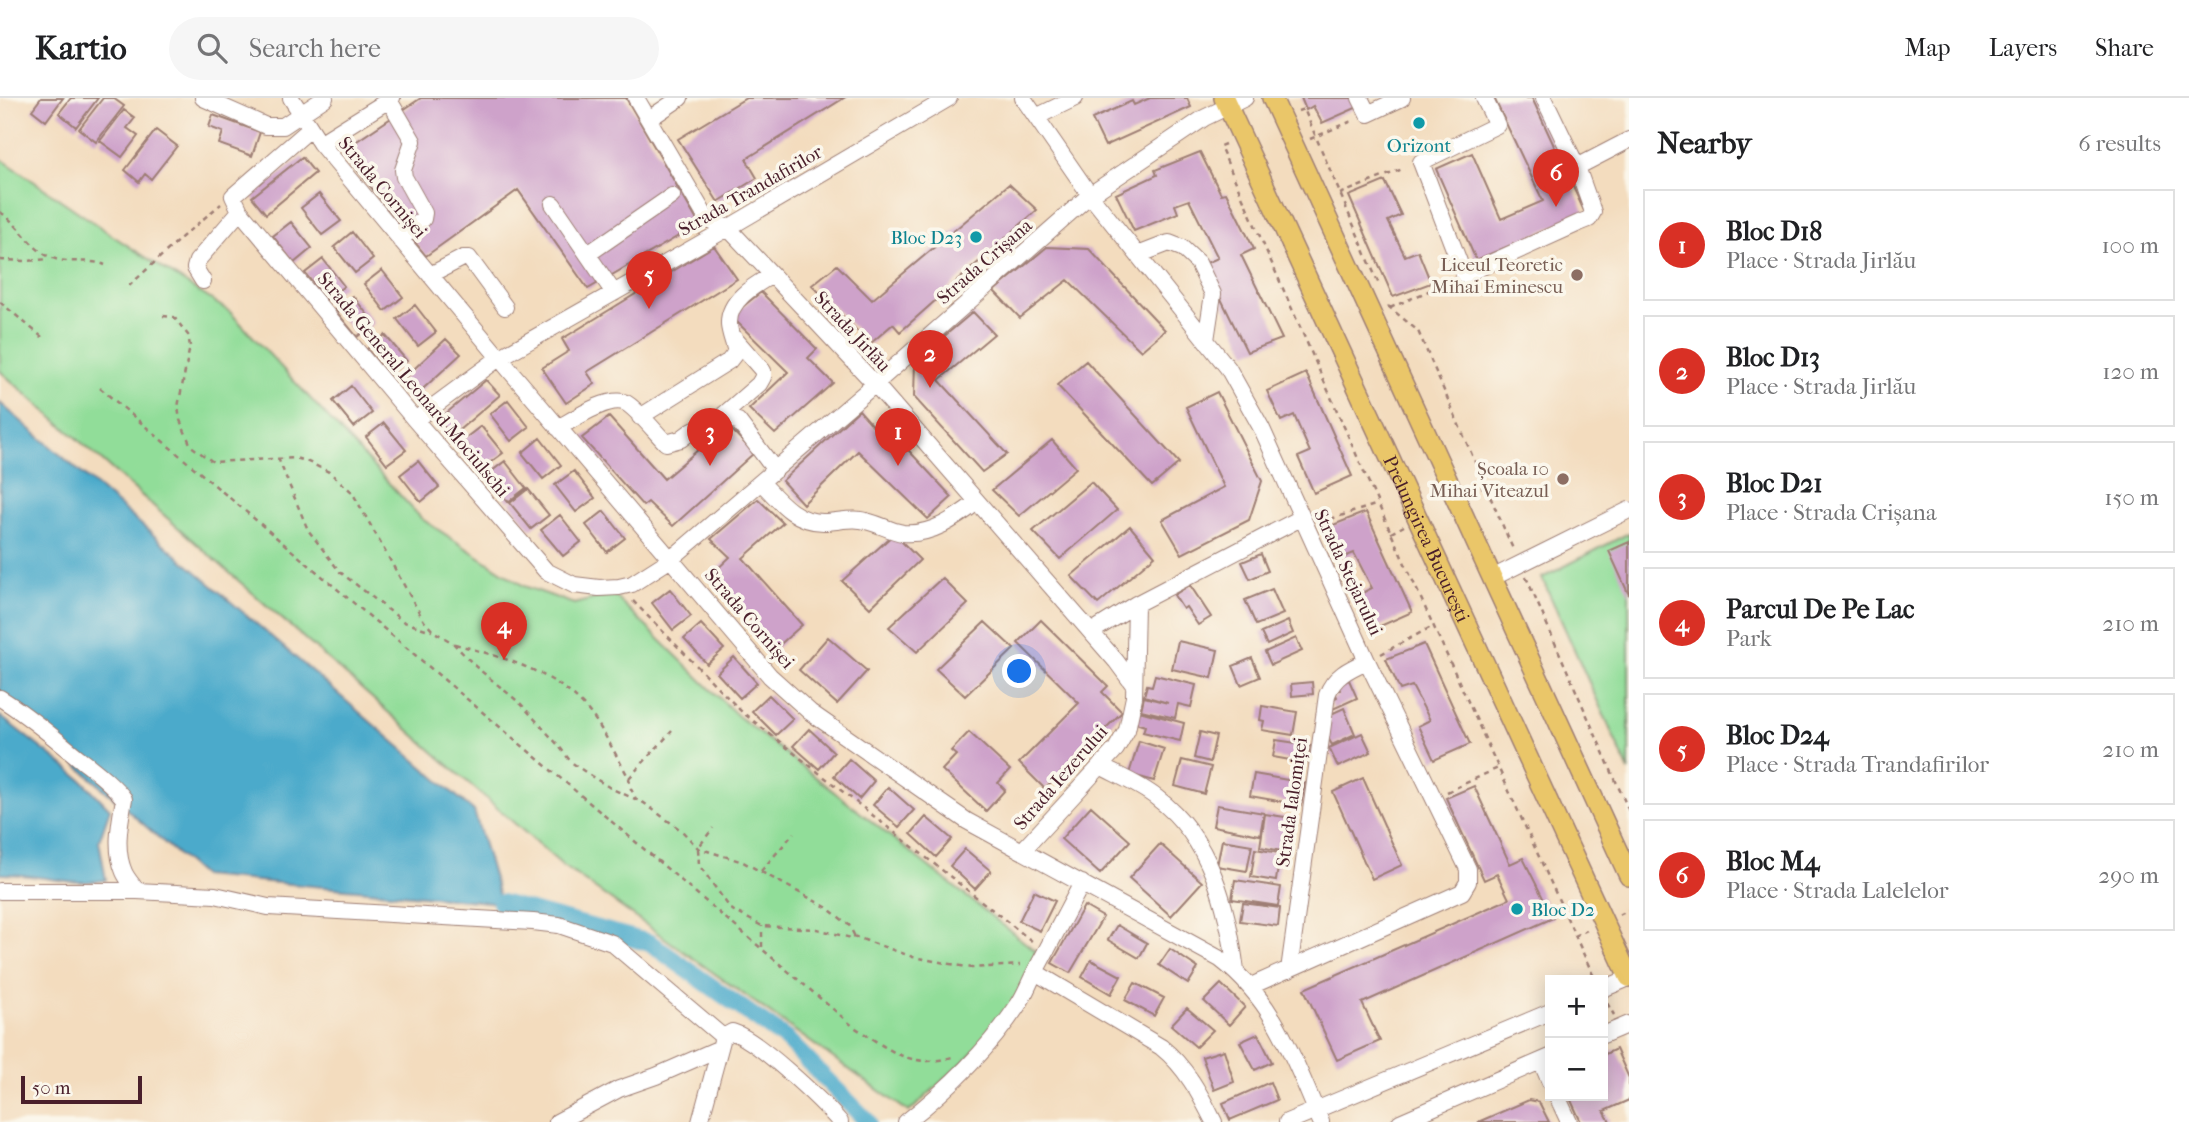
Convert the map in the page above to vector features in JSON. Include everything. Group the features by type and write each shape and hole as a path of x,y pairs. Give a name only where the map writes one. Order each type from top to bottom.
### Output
{"main road":[{"path":"1272,98 1629,876"},
{"name":"Prelungirea București","path":"1232,101 1418,519 1629,978"}],"street":[{"path":"203,98 220,102 267,126 283,126 325,98"},
{"name":"Strada Cornișei","path":"291,98 320,143 400,240 770,676 810,712 967,821 1220,959 1236,971 1251,986 1275,1020 1319,1116"},
{"name":"Strada Jirlău","path":"636,98 707,219 728,228 875,384 1116,661 1133,684"},
{"path":"649,120 680,98"},
{"name":"Strada Trandafirilor","path":"415,420 499,358 949,98"},
{"name":"Strada Stejarului","path":"1023,98 1090,195 1228,368 1242,390 1367,661 1468,869 1468,882 1462,892 1251,986"},
{"path":"1036,117 1075,98"},
{"path":"1360,98 1368,114 1402,98"},
{"path":"1484,98 1497,125 1421,162 1464,275 1589,219 1593,212 1577,167 1544,98"},
{"path":"320,143 391,99 413,141 403,170 404,177 425,213 423,219 400,240"},
{"name":"Strada Crișana","path":"671,559 1090,195 1232,101"},
{"path":"203,281 195,268 197,261 236,203 310,129"},
{"path":"1577,167 1629,140"},
{"path":"587,254 672,196"},
{"name":"Strada General Leonard Mociulschi","path":"236,203 415,420 546,570 574,585 619,587 632,584 671,559"},
{"path":"553,204 614,293"},
{"path":"1138,255 1168,243 1182,248 1198,263 1213,294 1206,340"},
{"path":"430,275 463,258 469,258 505,306"},
{"path":"640,417 729,361 736,352 729,324 733,307 752,287 772,275"},
{"path":"558,428 594,408 614,401 626,403 666,443 681,439 693,430 720,418 759,384 763,377 763,371 733,336"},
{"path":"720,418 738,421 775,470"},
{"path":"761,482 798,517 822,522 861,519 902,533 921,532 953,521 977,502"},
{"path":"1492,578 1629,510"},
{"path":"1091,632 1136,604 1303,523"},
{"name":"Strada Iezerului","path":"1022,851 1116,749 1127,730 1134,697 1136,604"},
{"name":"Strada Ialomiței","path":"1289,970 1327,695 1338,677 1367,661"},
{"path":"0,698 19,709 118,790 124,799 118,834 119,853 124,872 137,891"},
{"path":"1100,766 1156,796 1181,818 1198,841 1210,865 1222,902 1233,942 1236,971"},
{"path":"906,1122 950,1084 1001,1030 1020,1002 1083,883"},
{"path":"0,891 137,891 215,895 268,907 559,925 612,943 721,1042"},
{"path":"1035,972 1161,1047 1174,1058 1196,1088 1214,1122"},
{"path":"1608,987 1629,978"},
{"path":"1287,1122 1319,1116 1545,1014"},
{"path":"1608,1033 1629,1024"},
{"path":"557,1122 619,1089 656,1076 721,1042 732,1032 739,1034 808,1089 840,1122"},
{"path":"700,1122 721,1042"},
{"path":"1399,1122 1545,1059"},
{"path":"1559,1101 1569,1122"}],"path":[{"path":"1293,146 1368,114"},
{"path":"1320,202 1421,162"},
{"path":"130,286 183,236 236,203"},
{"path":"0,212 41,252 52,258 105,265"},
{"path":"0,260 52,258"},
{"path":"1372,315 1464,275"},
{"path":"0,302 42,337"},
{"path":"163,316 174,317 188,335 190,346 178,407 180,420 191,446 214,462 278,458 306,461 329,472 352,492 424,621 433,631"},
{"path":"100,388 854,1027 904,1059 939,1061 961,1054"},
{"path":"278,458 308,530 340,572 404,622 433,631 453,643 521,664 555,682 577,700 595,720 629,778 636,799"},
{"path":"1457,499 1486,485"},
{"path":"1303,523 1378,504"},
{"path":"1391,533 1418,519"},
{"path":"619,587 742,712 1045,952"},
{"path":"1367,661 1433,626"},
{"path":"453,643 475,666 521,704 571,762 612,789 636,799 681,831 698,848 743,862 826,906 853,930 853,936"},
{"path":"629,778 672,731"},
{"path":"1435,799 1498,768"},
{"path":"713,828 698,848 699,865 730,908 762,926 817,929 843,937 853,936 913,957 972,968 1020,965 1035,972"},
{"path":"761,871 794,833"},
{"path":"762,926 762,947"}],"green space":[{"path":"0,158 230,312 422,519 524,586 574,604 613,594 738,716 1037,952 1016,1000 971,1055 909,1112 562,865 0,371"},
{"path":"1629,533 1629,771 1542,578"}],"water":[{"path":"0,403 474,811 501,903 202,876 0,697"},
{"path":"0,716 82,780 110,809 99,841 106,880 79,882 0,874"}],"building":[{"path":"41,98 63,98 46,121 32,110"},
{"path":"71,98 98,98 76,127 59,113"},
{"path":"103,98 113,98 124,106 96,142 79,129"},
{"path":"421,98 626,98 699,224 588,289 518,190 426,256 342,151"},
{"path":"746,98 844,98 746,159 757,178 718,202 678,139"},
{"path":"1150,98 1187,98 1191,107 1105,146 1092,119 1132,101 1134,105"},
{"path":"1301,98 1354,98 1358,107 1322,123 1313,106 1306,110"},
{"path":"1494,98 1532,98 1585,213 1476,260 1436,169 1472,153 1501,219 1543,201"},
{"path":"124,110 135,118 127,128 138,136 122,157 100,141"},
{"path":"213,115 260,132 252,156 219,144 223,132 209,127"},
{"path":"156,130 177,146 151,179 145,174 139,182 125,170"},
{"path":"1200,152 1221,194 1226,193 1254,249 1241,255 1282,339 1247,352 1204,264 1218,258 1189,200 1175,205 1178,213 1134,231 1116,194 1157,175 1155,170"},
{"path":"302,157 315,173 266,214 252,197"},
{"path":"1385,181 1401,215 1388,221 1405,256 1418,251 1431,283 1393,297 1349,196"},
{"name":"Bloc D23","path":"1009,184 1037,210 900,332 893,324 870,344 812,285 837,265 872,300"},
{"path":"319,194 341,221 322,235 301,208"},
{"path":"291,222 312,248 294,263 273,236"},
{"path":"352,232 373,259 355,273 334,247"},
{"path":"714,246 737,279 587,372 595,384 566,403 542,368 569,351 562,339"},
{"path":"1047,247 1089,249 1165,330 1141,351 1068,280 1020,318 994,291"},
{"path":"323,259 344,286 326,300 305,273"},
{"path":"382,270 403,297 385,311 364,284"},
{"path":"761,292 817,349 808,358 833,383 775,434 749,409 788,372 731,316"},
{"path":"353,296 374,323 357,337 335,310"},
{"path":"415,305 436,332 418,346 397,319"},
{"path":"973,312 994,334 939,380 1007,454 982,472 914,397 915,361"},
{"path":"385,335 407,361 388,375 367,349"},
{"path":"446,339 461,354 414,397 400,382"},
{"path":"1086,361 1179,463 1152,486 1057,385"},
{"path":"1306,373 1352,476 1314,493 1298,457 1310,452 1294,415 1281,421 1267,391"},
{"path":"486,380 500,395 452,436 438,420"},
{"path":"351,386 372,413 354,427 333,401"},
{"path":"1217,392 1262,481 1249,520 1182,554 1162,520 1224,487 1186,407"},
{"path":"508,400 529,427 511,441 490,414"},
{"path":"859,410 876,429 883,423 952,497 928,519 858,451 803,504 782,481"},
{"path":"609,417 664,479 727,425 754,453 673,526 648,502 643,506 582,438"},
{"path":"384,423 406,450 387,464 366,437"},
{"path":"481,426 503,453 484,467 463,440"},
{"path":"540,438 561,465 543,479 522,453"},
{"path":"1052,440 1076,468 1019,516 992,490"},
{"path":"418,461 439,487 421,502 400,475"},
{"path":"505,461 526,488 508,502 487,475"},
{"path":"574,471 595,498 576,512 555,485"},
{"path":"1091,482 1117,510 1060,559 1033,531"},
{"path":"528,489 549,515 531,529 510,503"},
{"path":"758,499 783,523 743,558 802,625 776,648 710,576 730,557 711,539"},
{"path":"604,511 625,538 607,552 586,525"},
{"path":"1366,512 1412,612 1376,628 1360,594 1372,588 1354,553 1342,558 1328,527"},
{"path":"560,515 581,542 563,556 541,530"},
{"path":"1130,526 1155,556 1098,604 1071,576"},
{"path":"894,534 920,560 870,608 842,581"},
{"path":"1629,542 1629,595 1609,551"},
{"path":"1261,554 1268,571 1250,579 1242,562"},
{"path":"942,578 968,604 917,652 889,627"},
{"path":"1190,585 1211,617 1198,625 1174,595"},
{"path":"670,589 691,616 673,630 652,603"},
{"path":"1272,589 1283,614 1256,625 1245,600"},
{"path":"1041,620 1108,686 1102,692 1122,712 1045,789 1019,763 1079,703 1018,643"},
{"path":"1288,621 1293,633 1267,645 1261,633"},
{"path":"985,622 1014,649 965,696 936,669"},
{"path":"701,624 724,649 707,664 684,639"},
{"path":"828,637 867,671 837,704 799,670"},
{"path":"1296,638 1302,651 1271,665 1265,652"},
{"path":"1178,641 1218,650 1212,678 1172,669"},
{"path":"1424,644 1470,744 1434,760 1418,726 1430,720 1412,686 1400,690 1386,659"},
{"path":"734,657 757,683 740,698 717,673"},
{"path":"1252,658 1260,677 1241,685 1233,666"},
{"path":"1155,675 1196,685 1191,707 1178,704 1175,718 1141,710 1144,697 1168,703 1144,696 1147,685 1152,686"},
{"path":"1349,680 1357,698 1333,709 1329,701 1337,697 1335,692 1340,690 1338,685"},
{"path":"1312,682 1313,694 1292,696 1291,684"},
{"path":"769,695 793,719 776,735 752,711"},
{"path":"1262,706 1297,712 1293,735 1262,730"},
{"path":"1344,708 1355,734 1332,745 1325,732 1329,715"},
{"path":"1139,711 1184,723 1180,741 1143,732 1145,726 1136,723"},
{"path":"809,729 834,752 819,769 793,746"},
{"path":"969,732 1010,770 998,783 1005,790 986,811 942,770 956,755 951,751"},
{"path":"1200,732 1216,736 1210,762 1194,758"},
{"path":"1362,733 1371,752 1338,767 1329,748"},
{"path":"1276,740 1310,745 1307,763 1273,757"},
{"path":"1139,741 1164,749 1154,781 1129,774"},
{"path":"849,759 874,781 859,799 834,776"},
{"path":"1182,760 1211,767 1204,794 1175,786"},
{"path":"1254,774 1305,783 1301,805 1250,796"},
{"path":"1363,778 1402,865 1372,879 1333,792"},
{"name":"Bloc D2","path":"1474,786 1510,864 1523,858 1553,918 1362,1003 1380,1041 1337,1060 1304,989 1509,899 1497,874 1484,880 1446,798"},
{"path":"888,787 914,810 899,827 873,805"},
{"path":"1217,805 1264,813 1260,835 1213,826"},
{"path":"1091,806 1130,841 1100,874 1061,839"},
{"path":"1265,814 1292,818 1287,852 1260,847"},
{"path":"926,817 952,839 936,857 911,834"},
{"path":"1222,840 1252,845 1247,871 1217,866"},
{"path":"1160,844 1202,882 1171,916 1129,878"},
{"path":"965,849 991,871 975,889 950,866"},
{"path":"1255,849 1280,853 1276,881 1251,877"},
{"path":"1235,880 1281,887 1278,906 1232,899"},
{"path":"1034,891 1055,901 1040,931 1019,921"},
{"path":"1243,903 1280,908 1278,926 1240,921"},
{"path":"1084,906 1103,917 1070,973 1052,963"},
{"path":"1117,925 1147,943 1139,958 1108,940"},
{"path":"1170,949 1198,968 1188,984 1159,965"},
{"path":"1091,960 1121,976 1111,994 1082,977"},
{"path":"1135,983 1164,998 1154,1016 1125,1000"},
{"path":"1221,984 1245,1007 1229,1025 1204,1001"},
{"path":"1187,1008 1213,1030 1196,1047 1171,1025"},
{"path":"1258,1034 1272,1062 1255,1070 1240,1042"},
{"path":"1616,1049 1629,1078 1629,1100 1604,1111 1610,1122 1581,1122 1571,1101 1608,1101 1608,1053"},
{"path":"1224,1050 1234,1082 1214,1090 1202,1057"},
{"path":"1270,1082 1277,1100 1230,1120 1223,1103"},
{"path":"1529,1100 1539,1102 1549,1122 1478,1122"}],"waterway":[{"path":"501,903 650,943 787,1040 868,1122"}],"place":[{"name":"Orizont","path":"1419,123"},
{"name":"Bloc M4","path":"1556,207"},
{"name":"Bloc D23","path":"976,237"},
{"name":"Liceul Teoretic Mihai Eminescu","path":"1577,275"},
{"name":"Bloc D24","path":"649,309"},
{"name":"Bloc D13","path":"930,388"},
{"name":"Bloc D21","path":"710,466"},
{"name":"Bloc D18","path":"898,466"},
{"name":"Școala 10 Mihai Viteazul","path":"1563,479"},
{"name":"Parcul De Pe Lac","path":"504,660"},
{"name":"Bloc D2","path":"1517,909"}]}
